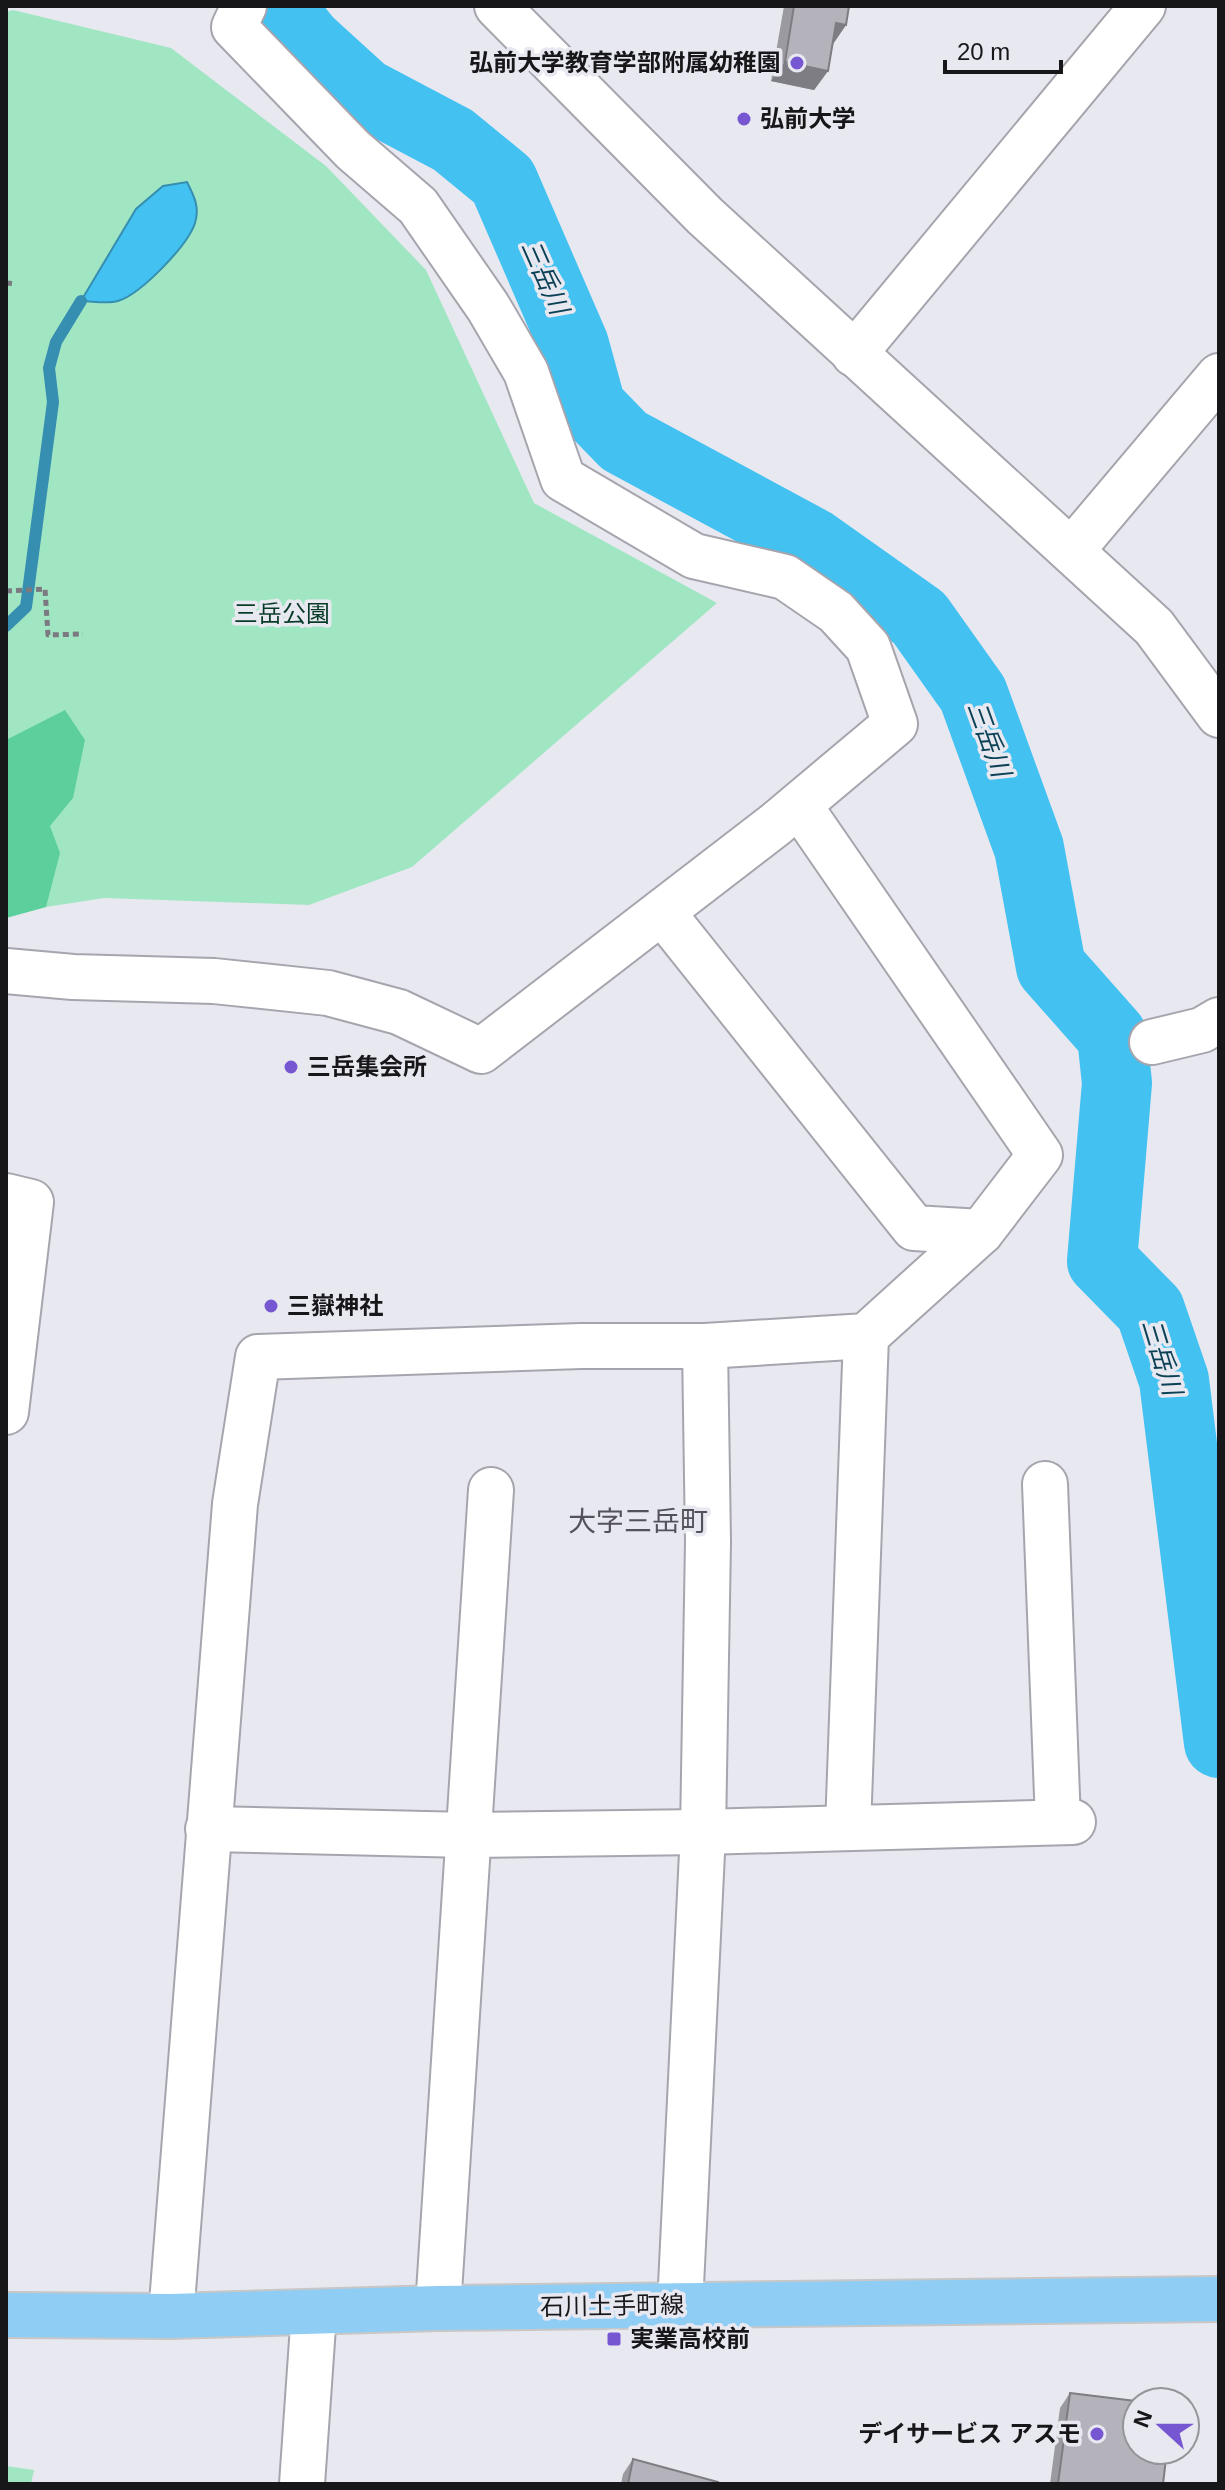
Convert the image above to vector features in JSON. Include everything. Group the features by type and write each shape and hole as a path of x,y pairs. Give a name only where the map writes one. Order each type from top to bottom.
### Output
{"main road":[{"name":"石川土手町線","path":"6,2315 171,2316 438,2308 1219,2299"}],"street":[{"path":"6,971 73,977 214,981 328,993 399,1012 481,1051 799,805 895,724 868,647 836,612 785,577 694,556 563,479 526,372 488,307 418,206 353,150 234,27 244,6"},
{"path":"497,6 705,216 1154,627 1219,715"},
{"path":"854,354 1143,6"},
{"path":"1072,550 1219,376"},
{"path":"171,2316 235,1504 258,1357 581,1346 705,1346 866,1336 981,1232 1040,1155 799,805"},
{"path":"662,912 914,1228 981,1232"},
{"path":"1152,1042 1202,1030 1219,1020"},
{"path":"6,1196 31,1202 6,1412"},
{"path":"848,1828 866,1336"},
{"path":"680,2306 703,1832 708,1542 705,1346"},
{"path":"208,1829 468,1835 1065,1822 1045,1484"},
{"path":"438,2308 491,1490"},
{"path":"302,2484 314,2312"}],"path":[{"path":"6,283 16,284"},
{"path":"6,591 45,589 48,635 83,634"}],"green space":[{"name":"三岳公園","path":"13,10 171,48 326,166 426,270 534,503 717,603 412,867 309,905 104,898 46,907 6,918 6,12"},
{"path":"65,710 85,740 73,798 50,826 60,853 46,907 6,918 6,740"},
{"path":"6,2466 34,2470 31,2484 6,2484"}],"water":[{"path":"187,182 197,212 191,232 174,256 128,297 114,302 81,301 136,209 163,186"}],"building":[{"name":"弘前大学教育学部附属幼稚園","path":"794,6 849,6 846,25 836,23 828,71 785,62"},
{"name":"デイサービス アスモ","path":"1070,2393 1121,2399 1121,2466 1165,2466 1163,2484 1058,2484"},
{"path":"633,2459 718,2482 718,2484 628,2484"}],"waterway":[{"name":"三岳川","path":"279,6 308,42 364,93 453,140 503,181 574,345 591,407 624,441 813,543 919,618 973,694 1029,848 1051,967 1112,1036 1117,1083 1102,1261 1150,1310 1174,1380 1219,1743"},
{"path":"6,626 26,607 53,402 49,368 56,342 81,301"}],"place":[{"name":"弘前大学教育学部附属幼稚園","path":"797,63"},
{"name":"弘前大学","path":"744,119"},
{"name":"三岳集会所","path":"291,1067"},
{"name":"三嶽神社","path":"271,1306"},
{"name":"実業高校前","path":"614,2339"},
{"name":"デイサービス アスモ","path":"1097,2434"}],"district":[{"name":"大字三岳町","path":"638,1521"}]}
